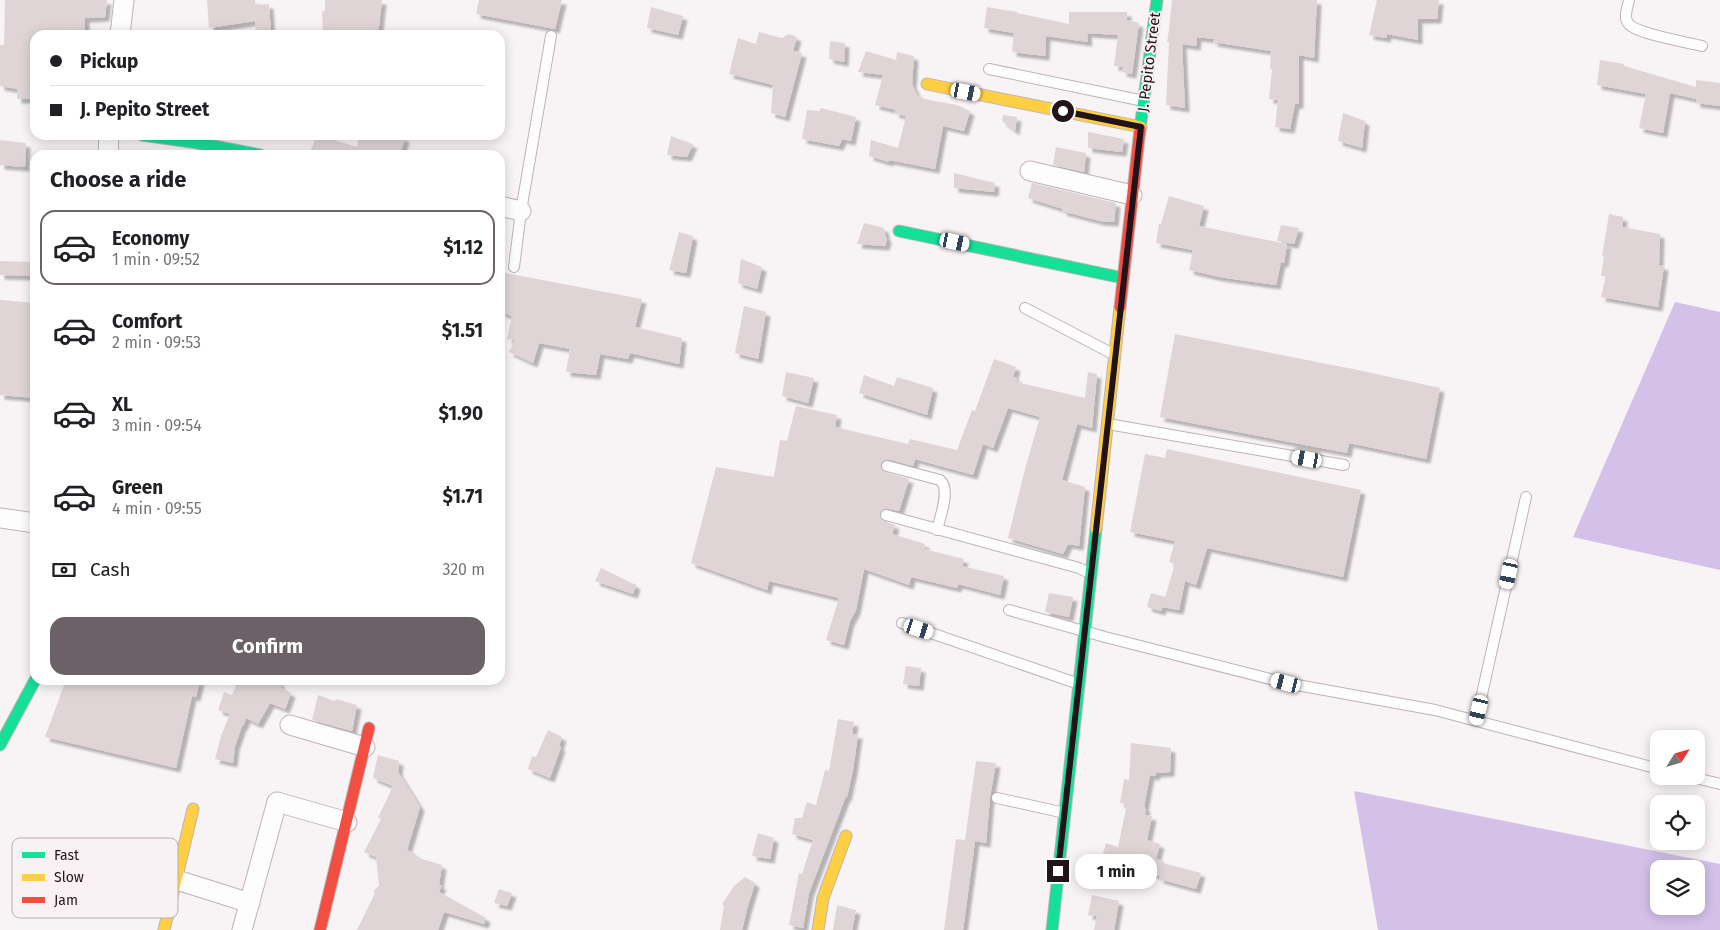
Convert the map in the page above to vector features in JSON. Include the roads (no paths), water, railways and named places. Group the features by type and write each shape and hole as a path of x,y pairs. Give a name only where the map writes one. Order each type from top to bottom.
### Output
{"street":[{"path":"121,30 124,0"},
{"name":"J. Pepito Street","path":"1052,930 1132,196 1157,0"},
{"path":"927,84 1141,127"},
{"path":"177,140 234,150"},
{"path":"1030,171 1132,196"},
{"path":"505,207 521,211"},
{"path":"899,231 1123,278"},
{"path":"0,518 30,522"},
{"path":"0,745 32,685"},
{"path":"290,725 364,747"},
{"path":"320,930 369,728"},
{"path":"242,930 277,802 347,822"},
{"path":"178,876 193,809"},
{"path":"818,930 823,898 846,836"},
{"path":"178,880 250,903"}],"lane":[{"path":"1629,0 1625,16 1627,22 1638,31 1702,46"},
{"path":"514,267 521,211 551,36"},
{"path":"989,69 1144,101"},
{"path":"1025,308 1115,354"},
{"path":"1107,424 1344,465"},
{"path":"887,466 940,480 943,483 945,491 937,530"},
{"path":"1476,721 1526,496"},
{"path":"886,516 1079,568 1091,574"},
{"path":"1009,610 1286,683 1435,710 1650,768"},
{"path":"902,623 1079,684"},
{"path":"1705,780 1720,784"},
{"path":"997,798 1065,812"}]}
